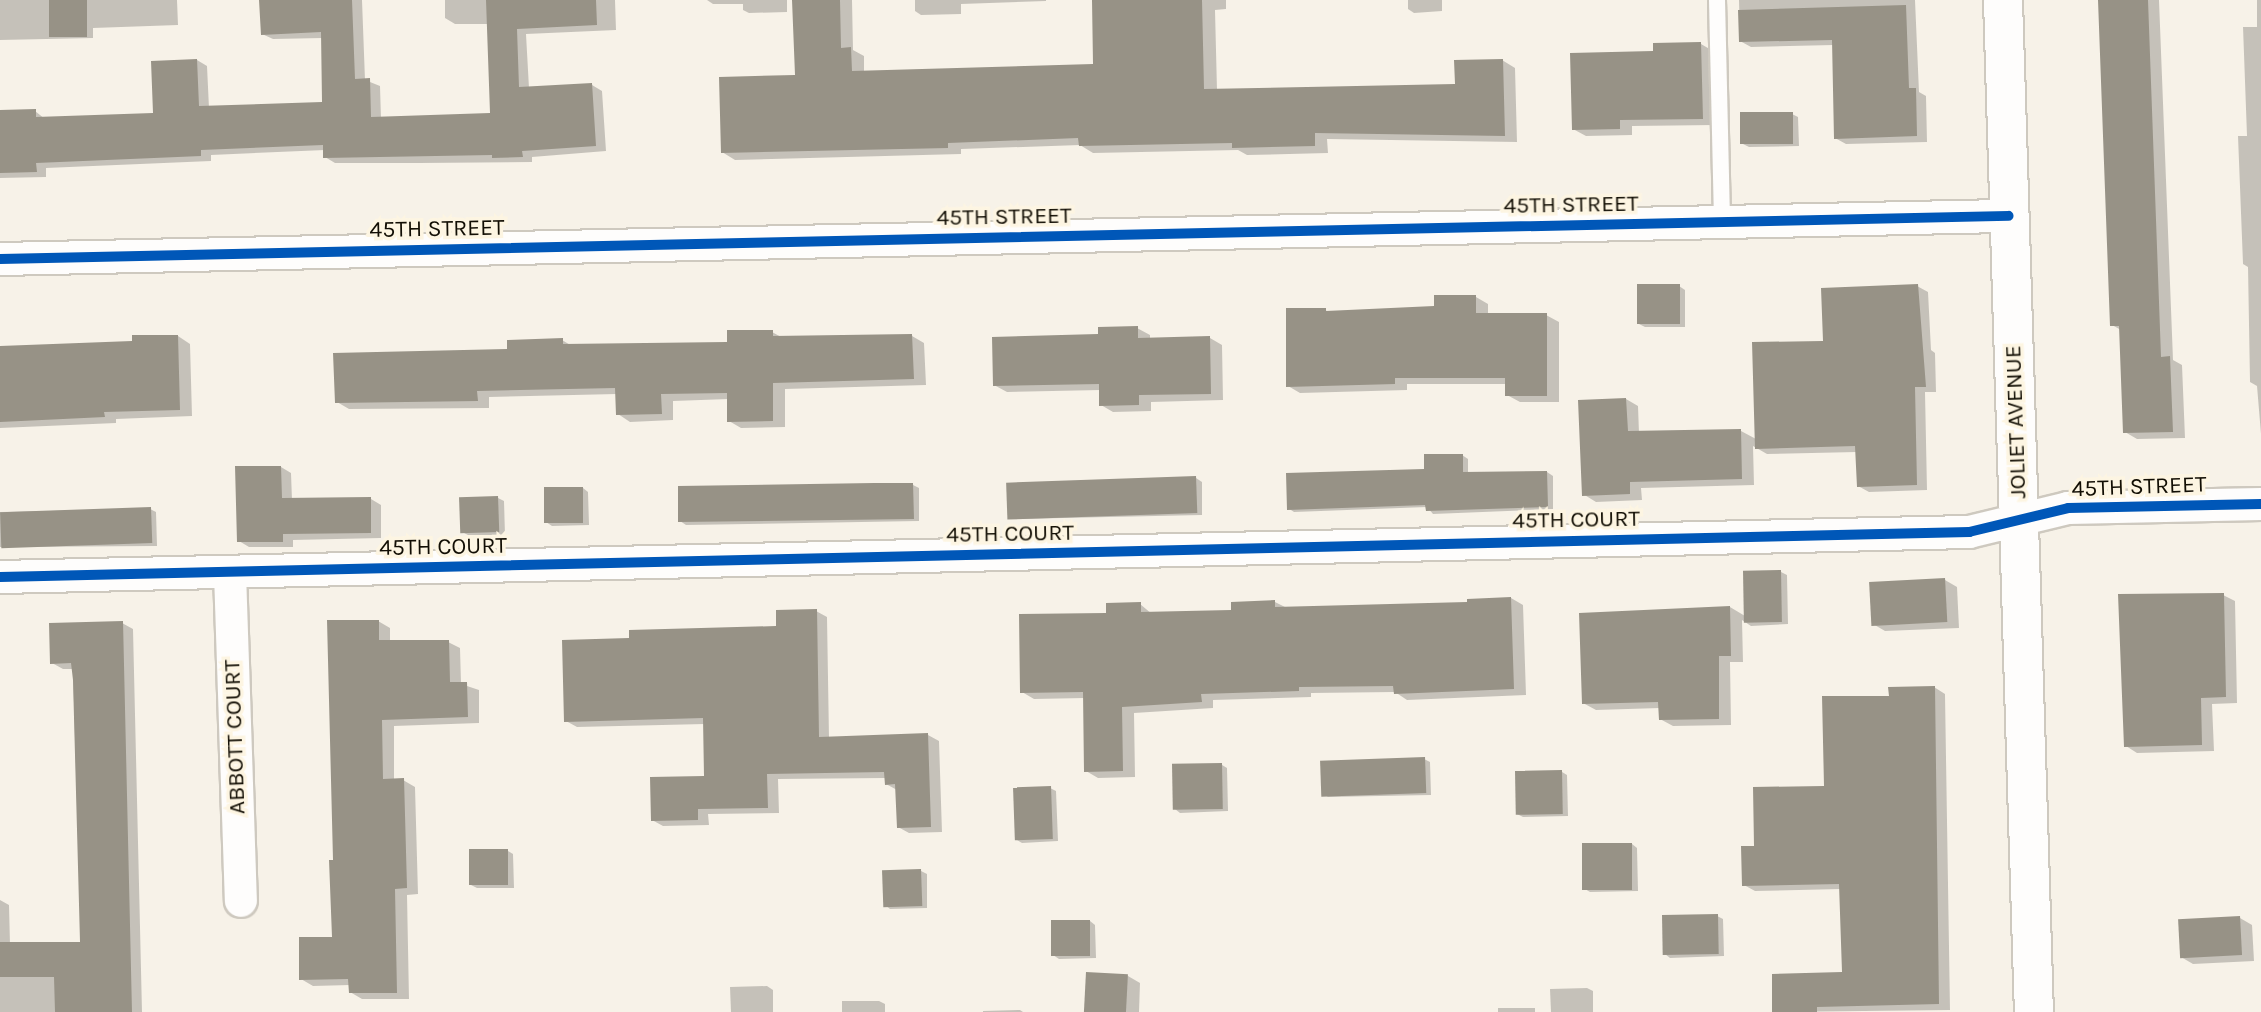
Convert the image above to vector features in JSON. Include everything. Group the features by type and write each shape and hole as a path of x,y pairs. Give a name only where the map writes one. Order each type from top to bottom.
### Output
{"street":[{"name":"JOLIET AVENUE","path":"2003,0 2034,1012"},
{"name":"45TH STREET","path":"0,260 2009,216"},
{"name":"45TH STREET","path":"2019,520 2068,508 2261,504"},
{"name":"45TH COURT","path":"0,577 1969,532 2019,520"},
{"name":"ABBOTT COURT","path":"230,573 241,901"}],"lane":[{"path":"1717,0 1722,223"}],"building":[{"path":"49,0 87,0 87,37 49,37"},
{"path":"259,0 352,0 355,79 370,78 371,117 490,113 486,0 596,0 597,25 517,29 519,87 592,83 596,146 522,151 523,157 492,158 492,155 323,158 323,145 201,150 201,156 36,163 37,172 0,173 0,110 36,109 36,117 153,113 151,61 197,59 199,106 322,102 321,32 261,35"},
{"path":"792,0 840,0 841,48 851,47 852,71 1093,64 1092,0 1202,0 1204,89 1455,84 1454,60 1503,59 1505,136 1315,133 1315,146 1232,148 1232,143 1079,146 1078,138 948,143 948,148 721,153 719,77 795,75"},
{"path":"2098,0 2148,0 2161,357 2170,356 2173,432 2123,433 2119,326 2110,326"},
{"path":"1906,5 1909,88 1916,88 1917,136 1834,139 1832,40 1739,42 1738,10"},
{"path":"1701,42 1703,119 1620,120 1620,129 1572,130 1570,53 1653,51 1653,43"},
{"path":"1740,112 1793,112 1793,144 1740,144"},
{"path":"1637,284 1680,284 1680,324 1637,324"},
{"path":"1918,284 1926,387 1915,387 1917,485 1857,487 1855,446 1755,449 1752,342 1823,341 1821,288"},
{"path":"1434,295 1476,295 1476,313 1547,313 1547,396 1505,396 1505,378 1395,378 1395,384 1286,387 1286,308 1326,308 1326,311 1434,306"},
{"path":"1138,326 1138,338 1210,336 1211,394 1139,395 1139,405 1099,406 1099,384 993,386 992,337 1098,334 1098,327"},
{"path":"727,330 773,330 773,336 912,334 914,379 773,383 773,421 727,422 727,393 661,394 662,414 616,415 615,388 477,391 478,401 335,403 333,353 507,349 507,340 563,338 563,344 727,342"},
{"path":"132,335 178,335 180,410 104,412 105,417 0,422 0,346 132,341"},
{"path":"1626,398 1628,431 1741,429 1742,479 1630,482 1630,494 1582,496 1578,400"},
{"path":"1424,454 1463,454 1463,472 1547,471 1548,507 1426,511 1425,505 1287,510 1286,473 1424,469"},
{"path":"235,466 281,466 282,498 371,497 371,533 283,534 283,542 237,542"},
{"path":"1196,476 1197,513 1007,520 1006,483"},
{"path":"913,483 914,519 678,522 678,486"},
{"path":"544,487 583,487 583,523 544,523"},
{"path":"498,496 499,532 460,533 459,497"},
{"path":"151,507 152,543 1,548 0,512"},
{"path":"1781,570 1782,622 1744,623 1743,571"},
{"path":"1945,578 1947,622 1871,626 1869,582"},
{"path":"2224,593 2226,697 2201,698 2202,745 2124,747 2118,594"},
{"path":"1511,597 1514,689 1394,694 1393,686 1299,687 1299,691 1201,694 1202,702 1122,707 1123,771 1084,772 1083,692 1020,693 1019,614 1106,613 1106,603 1141,602 1141,612 1231,610 1231,602 1275,600 1275,607 1467,602 1467,599"},
{"path":"1730,606 1731,656 1719,656 1719,719 1659,720 1658,702 1582,704 1579,613"},
{"path":"817,609 819,737 928,733 931,827 897,828 895,784 885,785 884,772 767,774 768,808 698,809 698,820 651,821 650,777 704,776 703,718 564,722 562,640 629,638 629,630 776,626 776,610"},
{"path":"327,620 379,620 379,640 449,640 450,682 467,682 468,717 382,720 383,779 404,778 407,888 395,889 397,993 349,993 348,979 299,980 299,937 332,937 329,860 333,860"},
{"path":"123,621 132,1012 55,1012 54,977 0,977 0,942 80,942 73,680 71,663 50,664 49,623"},
{"path":"1935,686 1939,1004 1817,1007 1817,1012 1772,1012 1772,974 1842,972 1839,884 1742,886 1741,846 1754,846 1753,787 1824,786 1822,696 1889,696 1888,687"},
{"path":"1425,757 1426,793 1321,797 1320,761"},
{"path":"1222,763 1223,809 1173,810 1172,764"},
{"path":"1562,770 1563,814 1516,815 1515,771"},
{"path":"1051,786 1053,839 1015,840 1013,787"},
{"path":"1582,843 1632,843 1632,890 1582,890"},
{"path":"469,849 508,849 508,885 469,885"},
{"path":"921,869 922,906 883,907 882,870"},
{"path":"1718,914 1719,954 1663,955 1662,915"},
{"path":"2240,916 2242,955 2180,958 2178,919"},
{"path":"1051,920 1090,920 1090,956 1051,956"},
{"path":"1086,972 1128,974 1126,1012 1084,1012"}],"cycle path":[{"path":"0,259 2009,216"},
{"path":"0,577 1969,532 2068,508 2261,504"}]}
